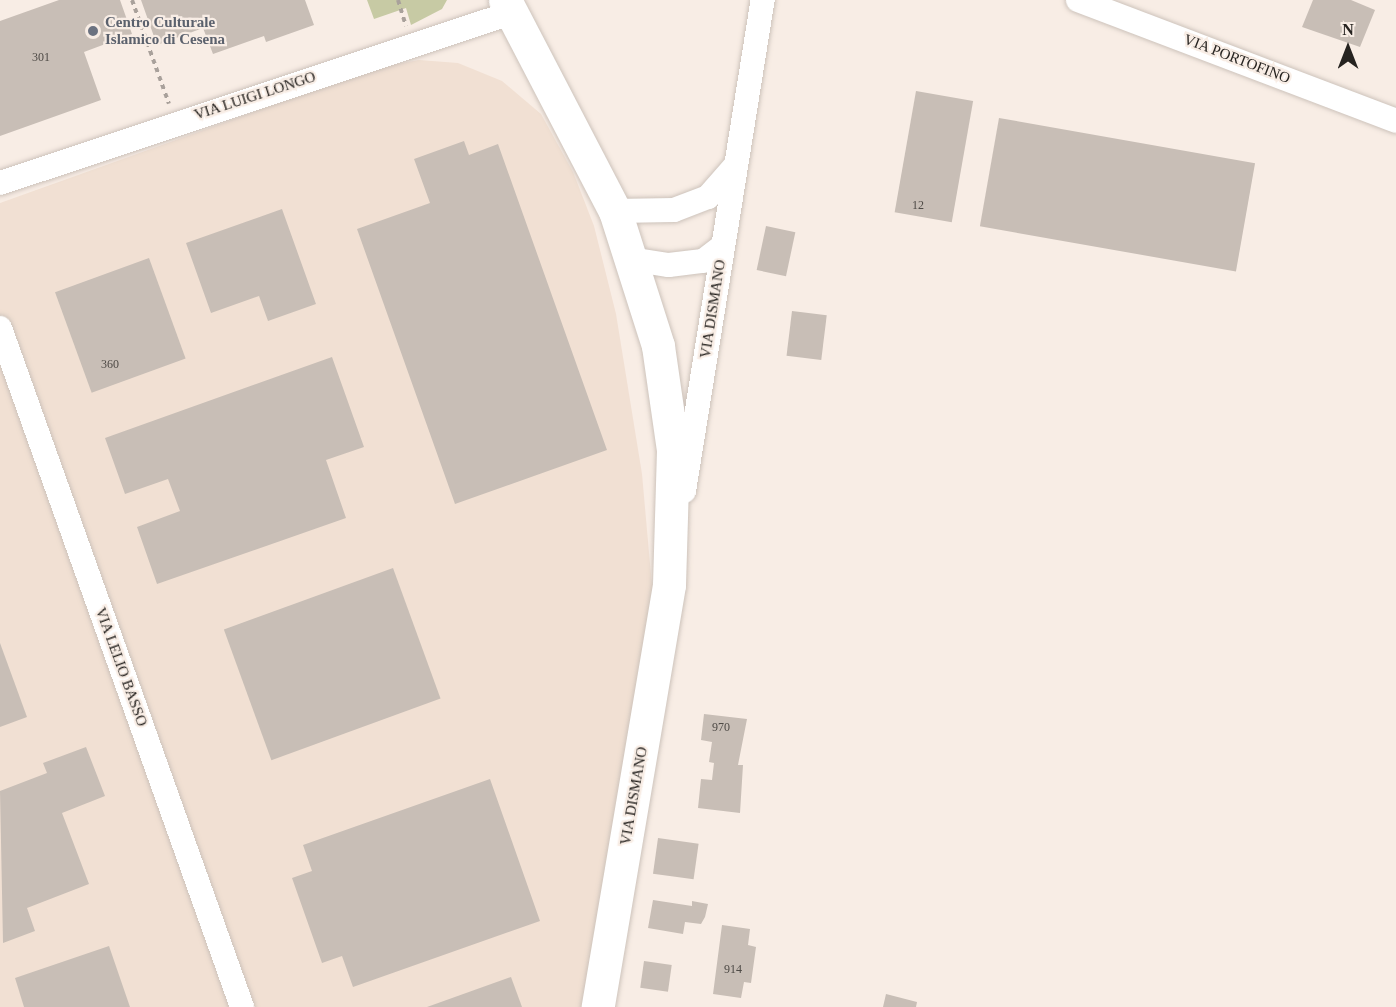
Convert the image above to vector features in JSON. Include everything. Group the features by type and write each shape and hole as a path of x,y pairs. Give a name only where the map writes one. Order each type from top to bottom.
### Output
{"main road":[{"name":"VIA DISMANO","path":"508,6 615,211 658,346 673,450 669,585 598,1007"}],"street":[{"name":"VIA DISMANO","path":"669,585 763,0"},
{"name":"VIA PORTOFINO","path":"1078,0 1396,121"},
{"name":"VIA LUIGI LONGO","path":"0,183 508,6"},
{"path":"615,211 674,210 708,198 735,166"},
{"name":"VIA DISMANO","path":"630,259 669,265 703,261 723,246"},
{"name":"VIA LELIO BASSO","path":"0,328 242,1007"}],"path":[{"path":"132,0 175,122"}],"shaded area":[{"path":"419,60 458,63 502,81 541,114 573,172 594,226 616,314 642,474 653,598 584,1007 0,1007 0,203 379,67"}],"green space":[{"path":"367,0 447,0 442,9 411,25 406,8 374,19"}],"building":[{"path":"59,0 120,0 132,34 84,52 101,100 0,136 0,21"},
{"path":"141,0 305,0 314,25 266,42 264,36 213,54 203,28 157,45"},
{"path":"1313,0 1351,0 1375,10 1360,47 1302,27"},
{"path":"916,91 973,101 952,222 895,212"},
{"path":"999,118 1255,163 1236,271 980,226"},
{"path":"464,141 469,155 498,144 607,450 455,504 357,229 430,203 414,159"},
{"path":"282,209 316,304 268,321 259,296 211,313 186,243"},
{"path":"766,226 795,232 786,276 757,270"},
{"path":"149,258 186,359 92,393 55,292"},
{"path":"792,311 827,315 821,360 787,356"},
{"path":"332,357 364,447 326,460 346,518 157,584 137,527 180,511 168,479 125,494 105,438"},
{"path":"393,568 441,699 271,760 224,630"},
{"path":"0,643 27,717 0,727"},
{"path":"704,714 747,719 738,765 743,765 740,813 698,808 701,779 712,780 714,763 709,762 712,742 701,740"},
{"path":"86,747 105,796 62,813 89,884 27,908 35,931 3,943 0,791 47,773 43,763"},
{"path":"490,779 540,921 353,987 342,956 322,963 292,878 312,871 303,845"},
{"path":"658,838 699,844 694,879 653,874"},
{"path":"653,900 692,906 692,901 708,904 701,924 685,922 683,934 648,928"},
{"path":"722,925 750,929 748,945 756,947 751,983 744,982 741,998 713,994"},
{"path":"109,946 130,1007 24,1007 15,978"},
{"path":"644,961 672,965 668,992 640,988"},
{"path":"511,977 522,1007 427,1007"},
{"path":"886,994 917,1002 916,1007 883,1007"}],"place":[{"name":"Centro Culturale Islamico di Cesena","path":"93,31"}]}
